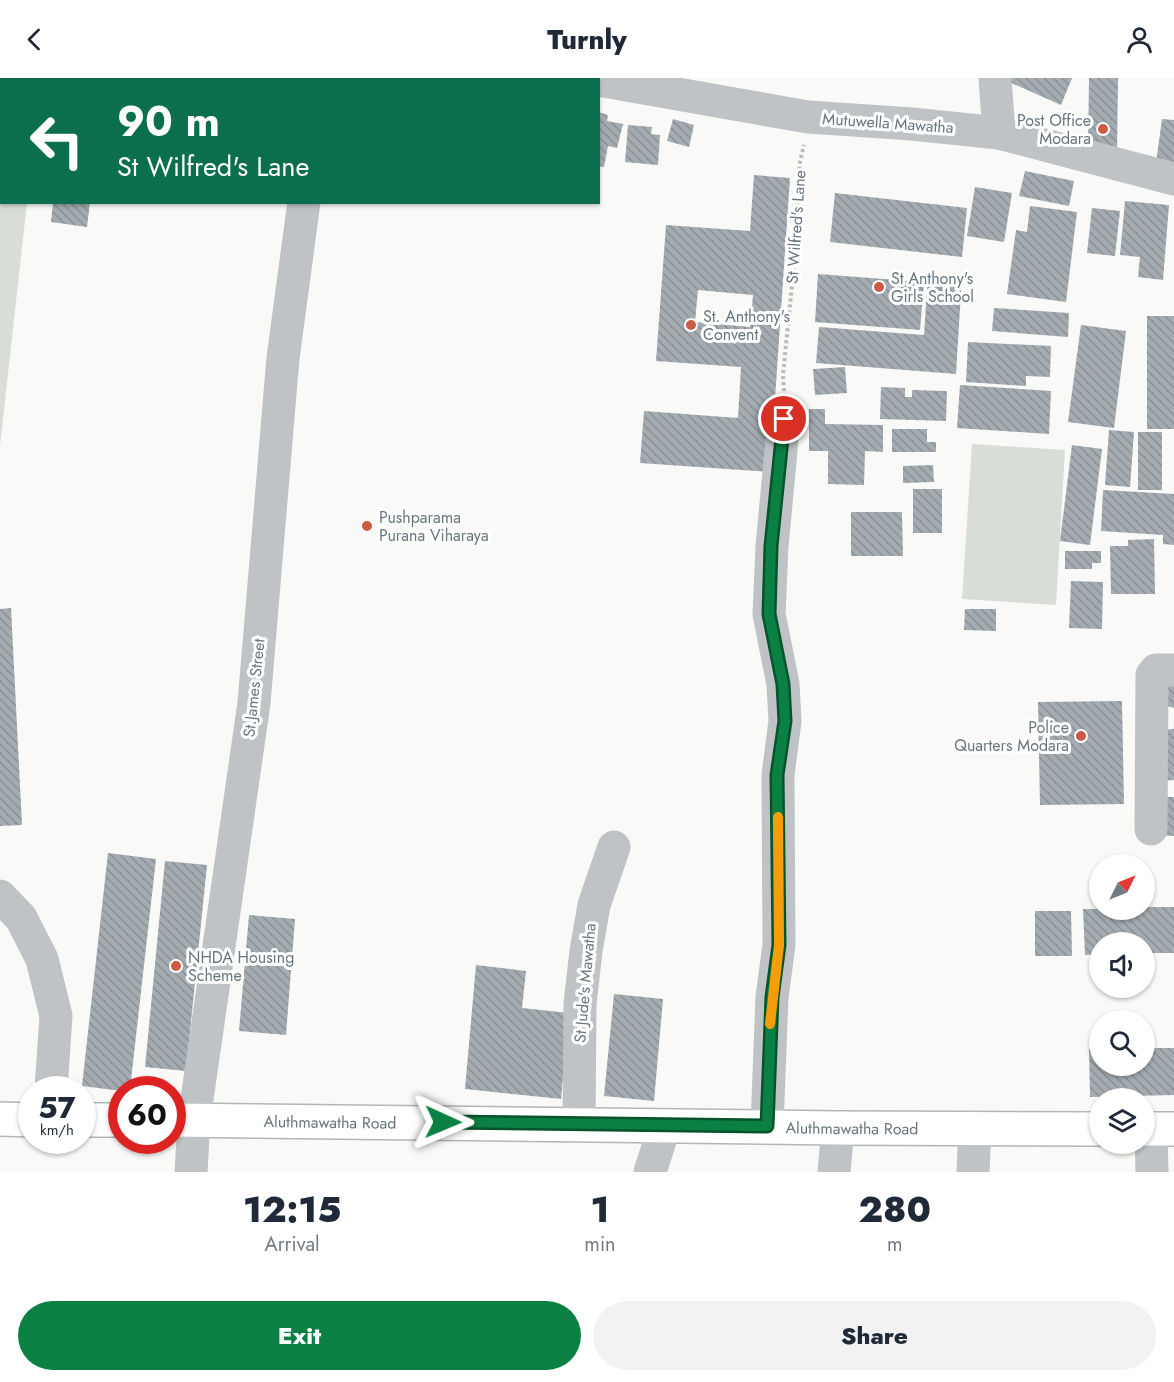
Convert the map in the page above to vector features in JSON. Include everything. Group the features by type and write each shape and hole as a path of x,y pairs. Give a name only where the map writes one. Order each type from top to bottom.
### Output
{"main road":[{"path":"0,1119 18,1119"},
{"name":"Aluthmawatha Road","path":"186,1120 1089,1129"}],"street":[{"path":"995,78 999,133"},
{"name":"Mutuwella Mawatha","path":"600,81 808,117 999,133 1174,179"},
{"name":"St.James Street","path":"186,1102 254,703 283,358 304,204"},
{"path":"767,1126 772,997 779,945 777,775 785,721 783,684 769,614 771,546 784,419"},
{"path":"1150,829 1152,675 1156,669 1174,670"},
{"name":"St Jude's Mawatha","path":"579,1124 580,1004 586,951 594,905 614,847"},
{"path":"0,897 21,918 42,958 56,1016 52,1076"},
{"path":"650,1172 665,1125"},
{"path":"834,1172 838,1128"},
{"path":"973,1172 975,1128"},
{"path":"1152,1172 1157,1129"},
{"name":"St.James Street","path":"186,1140 191,1172"}],"path":[{"name":"St Wilfred's Lane","path":"784,419 783,375 793,274 799,173 808,117"}],"shaded area":[{"path":"0,204 27,204 0,446"},
{"path":"972,444 1065,450 1056,605 962,599"}],"building":[{"path":"1011,78 1072,78 1061,105 1009,82"},
{"path":"1089,78 1118,78 1117,151 1088,150"},
{"path":"600,113 608,115 607,121 623,124 617,148 608,146 604,167 600,166"},
{"path":"673,119 694,125 689,147 667,141"},
{"path":"1162,119 1174,120 1174,165 1156,163"},
{"path":"628,125 652,127 651,134 660,135 658,165 625,162"},
{"path":"1025,171 1074,181 1069,206 1019,196"},
{"name":"St. Anthony's Convent","path":"754,175 790,178 770,472 640,463 644,411 738,418 741,367 656,361 666,225 750,231","holes":["698,290 753,295 750,327 695,322"]},
{"path":"975,187 1012,193 1004,242 967,236"},
{"path":"835,193 967,208 962,257 830,242"},
{"path":"1125,201 1169,205 1163,280 1138,277 1140,257 1120,255"},
{"path":"53,204 90,204 87,227 51,222"},
{"path":"1030,206 1077,212 1066,302 1007,294 1016,230 1027,232"},
{"path":"1092,208 1120,211 1115,256 1087,253"},
{"path":"928,273 962,276 956,374 816,363 819,327 924,335"},
{"path":"818,274 924,282 920,330 815,322"},
{"path":"994,308 1069,313 1068,337 992,331"},
{"path":"1147,316 1174,316 1174,429 1147,429"},
{"path":"1081,325 1126,331 1114,428 1068,422"},
{"path":"968,342 1051,346 1050,377 1026,376 1026,386 966,382"},
{"path":"845,367 847,393 815,395 813,369"},
{"path":"960,385 1051,391 1049,434 957,428"},
{"path":"881,387 905,388 905,397 912,397 912,390 947,391 946,421 880,419"},
{"path":"809,409 825,409 825,424 883,425 883,452 865,451 864,485 828,484 828,451 809,451"},
{"path":"892,429 927,429 927,442 936,442 936,452 892,452"},
{"path":"1109,430 1134,432 1130,487 1105,485"},
{"path":"1138,432 1162,432 1162,490 1138,490"},
{"path":"1072,445 1102,449 1090,545 1060,541"},
{"path":"933,465 934,482 903,483 903,466"},
{"path":"913,489 942,489 942,533 913,533"},
{"path":"1103,490 1174,494 1174,545 1163,544 1163,535 1101,531"},
{"path":"851,512 902,512 903,556 851,556"},
{"path":"1154,539 1155,594 1111,594 1110,546 1128,546 1128,540"},
{"path":"1065,551 1101,551 1101,563 1092,563 1092,569 1065,569"},
{"path":"1071,581 1103,582 1102,629 1069,628"},
{"path":"11,608 22,825 0,826 0,609"},
{"path":"965,609 996,609 996,631 964,630"},
{"path":"1163,682 1174,686 1174,708 1156,703"},
{"name":"Police Quarters Modara","path":"1122,701 1124,804 1040,805 1038,702"},
{"path":"1174,729 1174,780 1160,781 1156,730"},
{"path":"1160,797 1174,797 1174,836 1159,835"},
{"path":"108,853 156,859 131,1076 108,1076 108,1089 96,1088 96,1076 83,1076"},
{"name":"NHDA Housing Scheme","path":"165,861 207,865 186,1071 145,1067"},
{"path":"1155,907 1174,907 1174,953 1155,953 1155,932 1089,932 1089,955 1085,955 1083,909 1089,909 1089,920 1155,920"},
{"path":"1035,911 1071,911 1072,956 1035,956"},
{"path":"249,915 295,919 286,1035 239,1031"},
{"path":"476,965 526,971 522,1008 569,1013 561,1099 465,1089"},
{"path":"614,994 663,999 654,1101 604,1096"},
{"path":"1155,1048 1174,1048 1174,1095 1155,1095 1155,1088 1090,1088 1090,1076 1155,1076"}],"slow traffic":[{"path":"770,1024 779,945 778,817"}],"place":[{"name":"Post Office Modara","path":"1103,129"},
{"name":"St Anthony's Girls School","path":"879,287"},
{"name":"St. Anthony's Convent","path":"691,325"},
{"name":"Pushparama Purana Viharaya","path":"367,526"},
{"name":"Police Quarters Modara","path":"1081,736"},
{"name":"NHDA Housing Scheme","path":"176,966"}],"route":[{"path":"443,1122 767,1126 768,1053 779,945 777,775 785,721 783,684 769,614 771,546 784,419"}]}
